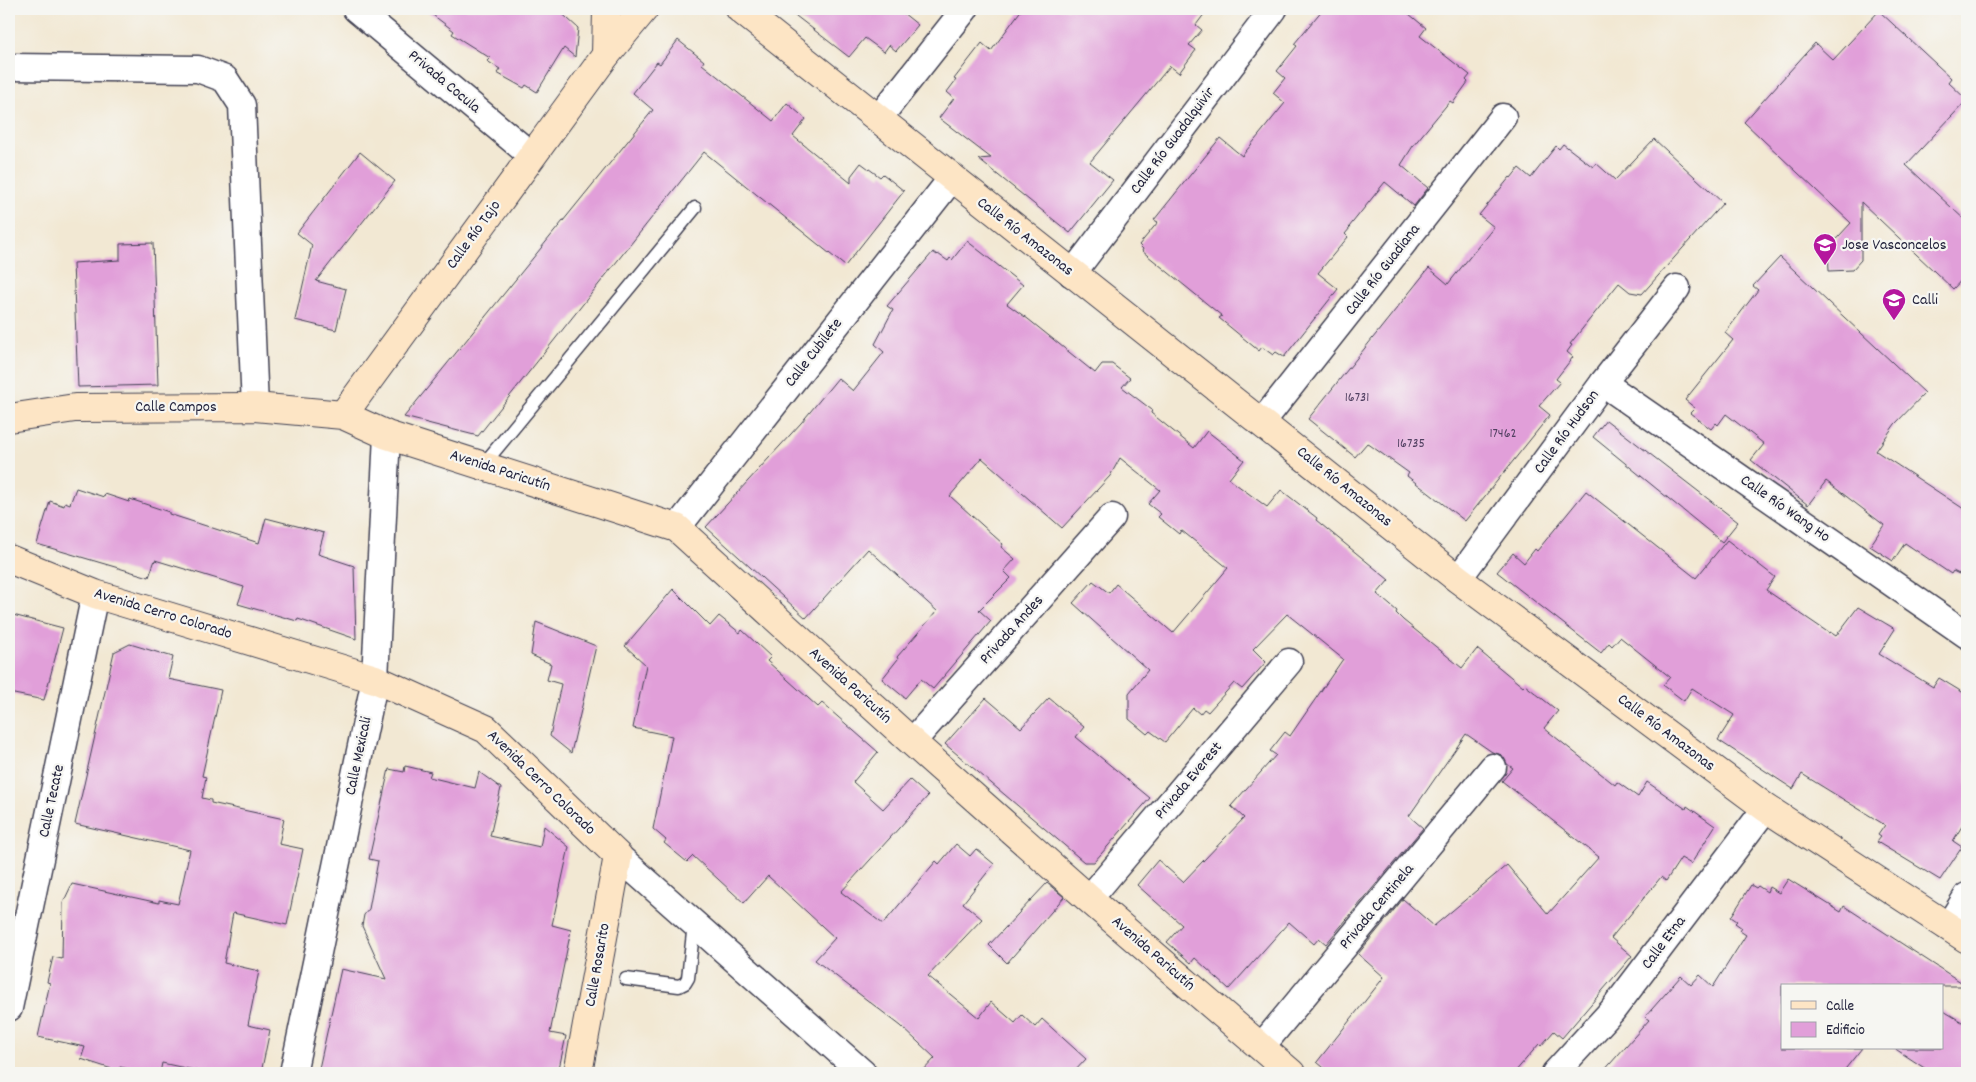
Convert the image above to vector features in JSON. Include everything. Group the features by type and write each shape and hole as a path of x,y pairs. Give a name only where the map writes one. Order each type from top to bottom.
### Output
{"street":[{"name":"Privada Cocula","path":"356,9 532,156"},
{"path":"606,55 607,9"},
{"name":"Calle Río Tajo","path":"343,415 606,55 644,9"},
{"name":"Calle Río Amazonas","path":"740,9 1458,579 1766,808 1957,933"},
{"path":"878,119 965,9"},
{"name":"Calle Río Guadalquivir","path":"1072,274 1262,13"},
{"path":"9,67 198,69 225,79 242,105 255,407"},
{"name":"Calle Río Guadiana","path":"1262,422 1503,117"},
{"name":"Calle Cubilete","path":"677,528 952,178"},
{"name":"Calle Río Hudson","path":"1458,579 1603,383 1678,288"},
{"name":"Calle Río Wang Ho","path":"1603,383 1967,635"},
{"name":"Calle Campos","path":"9,418 76,408 255,407 343,415"},
{"name":"Avenida Paricutín","path":"343,415 387,435 677,528 912,742 1089,899 1291,1073"},
{"name":"Calle Mexicali","path":"293,1073 375,679 387,435"},
{"name":"Privada Andes","path":"912,742 1112,517"},
{"name":"Avenida Cerro Colorado","path":"9,560 95,594 375,679 486,729 618,856 862,1073"},
{"name":"Calle Tecate","path":"9,1008 95,594"},
{"name":"Privada Everest","path":"1089,899 1289,662"},
{"name":"Privada Centinela","path":"1261,1047 1493,767"},
{"name":"Calle Etna","path":"1555,1073 1612,1011 1766,808"},
{"name":"Calle Rosarito","path":"578,1073 618,856"},
{"path":"1957,933 1967,896"}],"lane":[{"path":"483,465 695,208"},
{"path":"626,978 679,986 685,983 688,978 694,924"}],"building":[{"path":"425,9 557,9 578,28 575,57 564,48 537,92 526,85 524,88 497,73 500,69 487,61 490,58 452,34 454,31"},
{"path":"787,9 898,9 918,25 896,51 889,45 884,52 865,38 849,57"},
{"path":"1022,9 1208,9 1196,25 1202,30 1189,45 1196,50 1179,73 1170,66 1090,162 1113,180 1070,233 978,159 991,158 939,118 954,98 947,92 956,80 954,79 982,43 991,51"},
{"path":"1323,9 1403,9 1426,28 1420,36 1470,75 1466,80 1468,82 1453,103 1450,101 1413,146 1401,165 1428,188 1414,206 1385,182 1349,227 1345,234 1348,237 1318,273 1338,289 1284,357 1276,352 1273,355 1262,347 1259,351 1219,318 1222,316 1142,251 1143,249 1139,245 1158,222 1154,220 1220,138 1242,156 1285,103 1273,93 1285,78 1277,71 1297,46 1294,44"},
{"path":"1879,11 1951,78 1948,82 1967,100 1906,165 1967,222 1967,274 1953,289 1861,202 1861,260 1852,270 1829,271 1828,248 1851,223 1744,122 1815,43 1833,60"},
{"path":"678,40 704,61 702,64 773,121 787,103 806,119 793,136 851,183 851,176 861,163 880,177 883,174 904,191 845,266 704,152 478,436 404,417 653,110 633,93 657,62 660,64"},
{"path":"1654,139 1723,203 1642,294 1630,292 1619,283 1570,344 1572,345 1567,352 1573,357 1556,379 1560,382 1539,406 1550,415 1465,521 1407,476 1409,473 1367,443 1355,457 1308,419 1429,268 1448,284 1494,227 1479,215 1519,168 1531,178 1556,146 1559,149 1563,144 1593,167 1596,163 1615,180"},
{"path":"360,152 395,181 316,281 346,289 336,330 295,320 312,245 297,233"},
{"path":"967,241 1023,285 1007,304 1095,373 1102,364 1112,364 1130,378 1122,387 1152,410 1151,413 1194,448 1207,431 1244,460 1229,479 1267,507 1281,490 1317,518 1316,520 1389,580 1377,594 1397,611 1396,613 1403,620 1462,668 1477,649 1523,687 1525,685 1558,711 1544,728 1615,785 1617,782 1638,797 1647,782 1686,809 1687,806 1715,826 1691,864 1681,858 1666,881 1661,877 1611,938 1632,956 1562,1038 1554,1031 1541,1046 1539,1044 1514,1073 1330,1073 1317,1062 1384,977 1358,954 1403,899 1434,926 1507,865 1548,914 1599,857 1502,781 1513,768 1507,764 1502,755 1492,752 1466,734 1409,816 1423,828 1326,944 1319,938 1314,944 1289,922 1229,989 1195,958 1191,963 1167,942 1182,925 1137,885 1158,860 1183,882 1244,818 1231,806 1276,755 1270,751 1285,732 1290,736 1343,659 1287,614 1253,649 1266,662 1242,689 1234,683 1208,712 1204,709 1200,714 1193,708 1165,742 1150,731 1147,734 1129,719 1129,693 1148,670 1073,603 1093,581 1109,593 1116,584 1173,633 1228,568 1181,530 1179,534 1158,517 1161,514 1148,504 1160,490 1120,458 1110,476 1062,528 982,458 950,496 1003,544 1001,547 1015,559 1004,571 1011,578 979,610 991,621 933,689 921,679 905,698 882,679 898,659 897,657 937,611 868,549 806,618 706,527 801,423 838,378 853,391 884,352 875,344 893,310 887,306 933,252 948,261 950,258 952,260"},
{"path":"153,243 158,385 78,387 73,263 120,260 120,244"},
{"path":"1780,257 1925,393 1895,424 1876,451 1967,511 1967,560 1959,574 1953,571 1951,574 1905,543 1893,561 1870,546 1884,525 1826,481 1808,505 1751,460 1764,444 1726,414 1718,425 1716,423 1711,429 1690,413 1695,408 1685,400 1733,340 1725,333 1758,290 1753,286"},
{"path":"1606,420 1738,522 1722,542 1593,437"},
{"path":"76,488 104,497 105,494 129,502 130,499 169,512 169,514 259,543 266,518 324,533 318,554 354,566 356,639 298,619 297,621 238,604 244,587 155,560 149,577 37,544 50,501 64,506 65,502 70,504"},
{"path":"1586,491 1696,578 1727,540 1775,577 1766,590 1829,633 1836,636 1858,607 1895,629 1879,654 1933,687 1939,678 1967,695 1967,818 1953,841 1962,847 1940,880 1877,842 1881,837 1878,835 1885,825 1802,774 1793,789 1718,740 1734,715 1692,688 1684,701 1663,685 1670,677 1620,637 1612,646 1609,643 1601,653 1497,572 1513,553 1524,563 1535,549 1537,551"},
{"path":"673,589 710,626 719,616 740,633 742,630 771,657 767,661 818,707 822,703 878,752 853,782 883,809 910,780 928,796 841,892 883,924 936,861 939,864 956,844 970,856 976,849 994,864 963,903 982,919 928,976 979,1018 991,1002 1015,1023 1022,1015 1035,1027 1042,1019 1086,1059 1073,1073 921,1073 935,1058 901,1026 815,960 835,938 768,876 744,903 693,856 687,862 664,843 666,840 653,829 672,736 633,728 646,665 625,646"},
{"path":"9,614 63,628 44,700 9,693"},
{"path":"536,622 596,646 571,753 550,736 561,684 547,680 551,664 531,655"},
{"path":"130,644 173,657 168,679 221,690 202,776 206,777 202,798 211,800 211,803 284,819 279,844 303,849 287,925 233,913 224,963 259,971 248,1025 270,1030 261,1073 208,1073 162,1063 160,1073 147,1073 120,1067 118,1071 81,1059 85,1047 38,1037 50,983 47,982 53,957 62,959 63,903 72,884 159,903 159,900 178,904 190,850 75,824 114,652"},
{"path":"986,698 1021,728 1049,698 1084,727 1076,737 1150,798 1094,862 1084,862 945,744"},
{"path":"405,766 431,772 429,777 475,788 479,772 501,788 490,836 540,847 544,826 569,847 552,925 571,930 550,1033 566,1036 558,1073 318,1073 341,969 386,979 362,926 364,915 369,909 378,861 369,859 389,769 404,772"},
{"path":"1788,879 1841,912 1844,906 1967,986 1944,986 1944,984 1781,984 1781,1050 1860,1050 1842,1073 1602,1073 1649,1020 1645,1017 1681,976 1691,985 1700,975 1713,987 1746,935 1740,931 1742,928 1735,923 1737,921 1731,917 1751,885 1756,888 1758,886 1767,892 1769,887 1779,893"},
{"path":"1047,883 1064,897 1007,963 989,945"},
{"path":"1944,1011 1967,1025 1967,1073 1932,1073 1897,1050 1944,1050"}],"place":[{"name":"Jose Vasconcelos","path":"1825,266"},
{"name":"Calli","path":"1894,321"}]}
